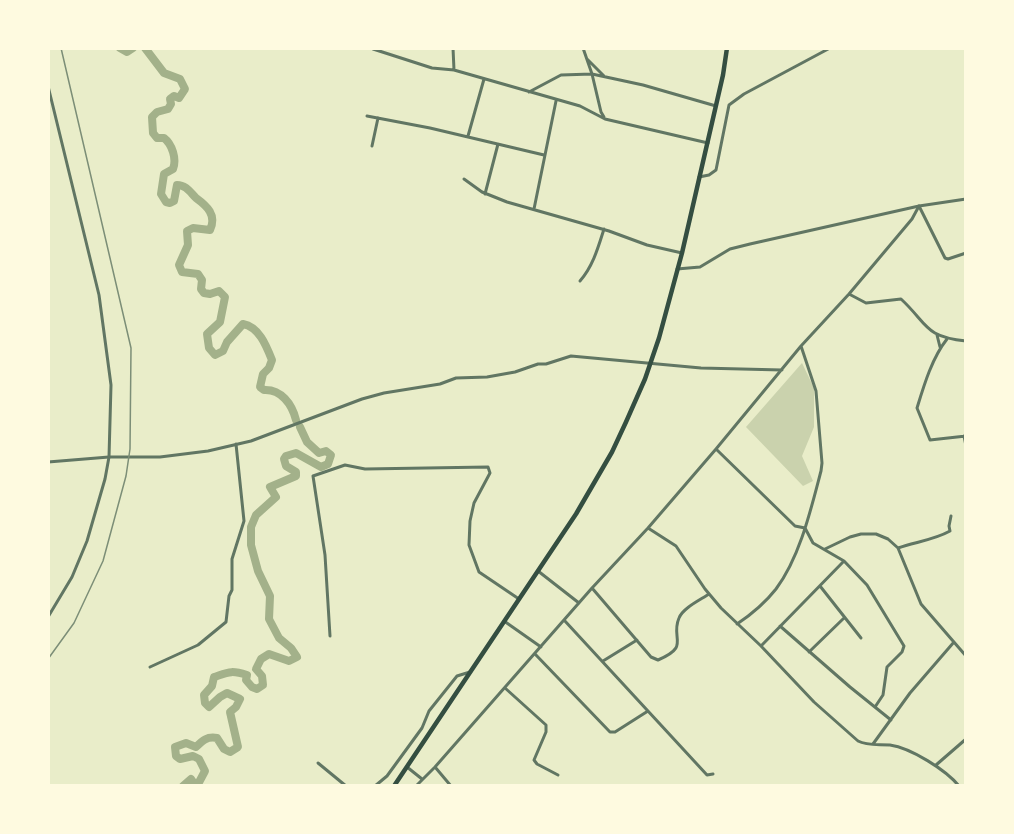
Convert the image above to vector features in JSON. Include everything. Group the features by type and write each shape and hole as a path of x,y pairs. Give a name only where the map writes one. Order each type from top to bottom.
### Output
{"highway":[{"path":"394,786 576,514 612,452 651,362 682,253 728,48"}],"street":[{"path":"453,48 454,70"},
{"path":"583,48 605,119"},
{"path":"699,177 709,175 716,170 729,105 744,94 830,48"},
{"path":"373,49 432,68 454,70 580,106 605,119 708,143"},
{"path":"586,58 604,76"},
{"path":"529,92 561,75 592,74 716,106"},
{"path":"468,136 484,79"},
{"path":"48,86 99,295 111,386 109,457 87,541 72,578 48,617"},
{"path":"534,209 556,101"},
{"path":"367,116 468,136 544,155"},
{"path":"372,146 378,118"},
{"path":"485,194 498,144"},
{"path":"464,179 485,194 682,253"},
{"path":"677,269 700,267 730,249 919,206 966,199"},
{"path":"919,206 945,258 966,253"},
{"path":"416,786 648,528 801,346 849,294 912,219 919,206"},
{"path":"580,281 596,254 604,230"},
{"path":"849,294 866,303 901,299 927,328 937,335 947,339 966,341"},
{"path":"937,335 940,347"},
{"path":"947,339 940,347 917,408 918,414 930,440 965,436 966,446"},
{"path":"737,624 752,614 777,588 805,528 822,463 816,391 801,346"},
{"path":"48,462 109,457 160,457 208,451 251,441 363,399 440,384 456,378 515,372 571,356 701,368 782,370"},
{"path":"150,667 198,645 226,622 229,596 232,590 232,560 244,521 236,444"},
{"path":"716,449 795,526 805,528"},
{"path":"330,636 325,555 313,476 345,465 365,470 488,467 490,473 474,504 470,521 469,544 479,572 519,598"},
{"path":"898,548 939,537 950,531 951,516"},
{"path":"648,528 680,549 709,594 814,702 858,741 897,746 936,766 959,786"},
{"path":"805,528 813,543 844,561 867,585 904,646 902,652 885,670 883,695 875,707"},
{"path":"825,549 850,537 870,533 883,536 898,548 921,604 966,656"},
{"path":"761,646 844,561"},
{"path":"537,571 579,603"},
{"path":"820,586 861,638"},
{"path":"592,588 654,659 658,660 667,656 678,645 677,622 681,614 709,594"},
{"path":"809,652 844,618"},
{"path":"564,620 707,775 713,774"},
{"path":"504,621 541,647"},
{"path":"780,626 891,720"},
{"path":"603,661 637,640"},
{"path":"873,744 910,693 954,642"},
{"path":"535,654 610,732 615,732 648,711"},
{"path":"375,786 387,776 422,728 429,711 457,676 471,672"},
{"path":"505,688 546,725 546,732 534,760 537,764 558,775"},
{"path":"936,766 966,739"},
{"path":"318,763 346,786"},
{"path":"407,767 422,779"},
{"path":"435,767 451,786"}],"green space":[{"path":"802,363 814,388 814,427 802,456 813,481 803,486 746,427"}],"waterway":[{"path":"120,48 127,52 133,48"},
{"path":"145,48 164,73 180,79 185,89 179,98 174,96 170,99 171,104 168,109 157,112 152,117 153,133 157,138 164,138 167,141 174,156 173,169 164,174 161,194 166,202 170,203 174,201 177,185 183,186 204,204 212,215 210,230 193,228 187,231 188,245 179,265 182,272 198,274 202,280 201,289 204,293 219,291 225,297 220,322 207,334 209,348 215,355 223,351 227,342 243,324 258,333 272,360 269,368 263,374 260,387 281,395 292,408 296,420"},
{"path":"197,786 205,771 199,759 193,756 180,759 176,756 175,747 186,743 196,747 210,738 217,738 224,749 230,752 238,747 230,712 240,699 227,693 209,707 205,703 204,695 212,686 214,677 230,672 242,673 247,675 246,680 257,689 263,685 262,676 256,669 261,659 269,654 289,661 297,657 291,648 279,638 269,619 270,596 258,571 251,545 251,527 256,515 276,497 270,487 296,476 296,472 286,466 284,459 286,456 296,453 321,467 328,464 331,455 326,451 319,453 307,442 300,427"},
{"path":"183,786 191,779 196,786"}],"railway":[{"path":"48,659 74,623 103,561 126,476 130,449 131,348 61,48"}]}
